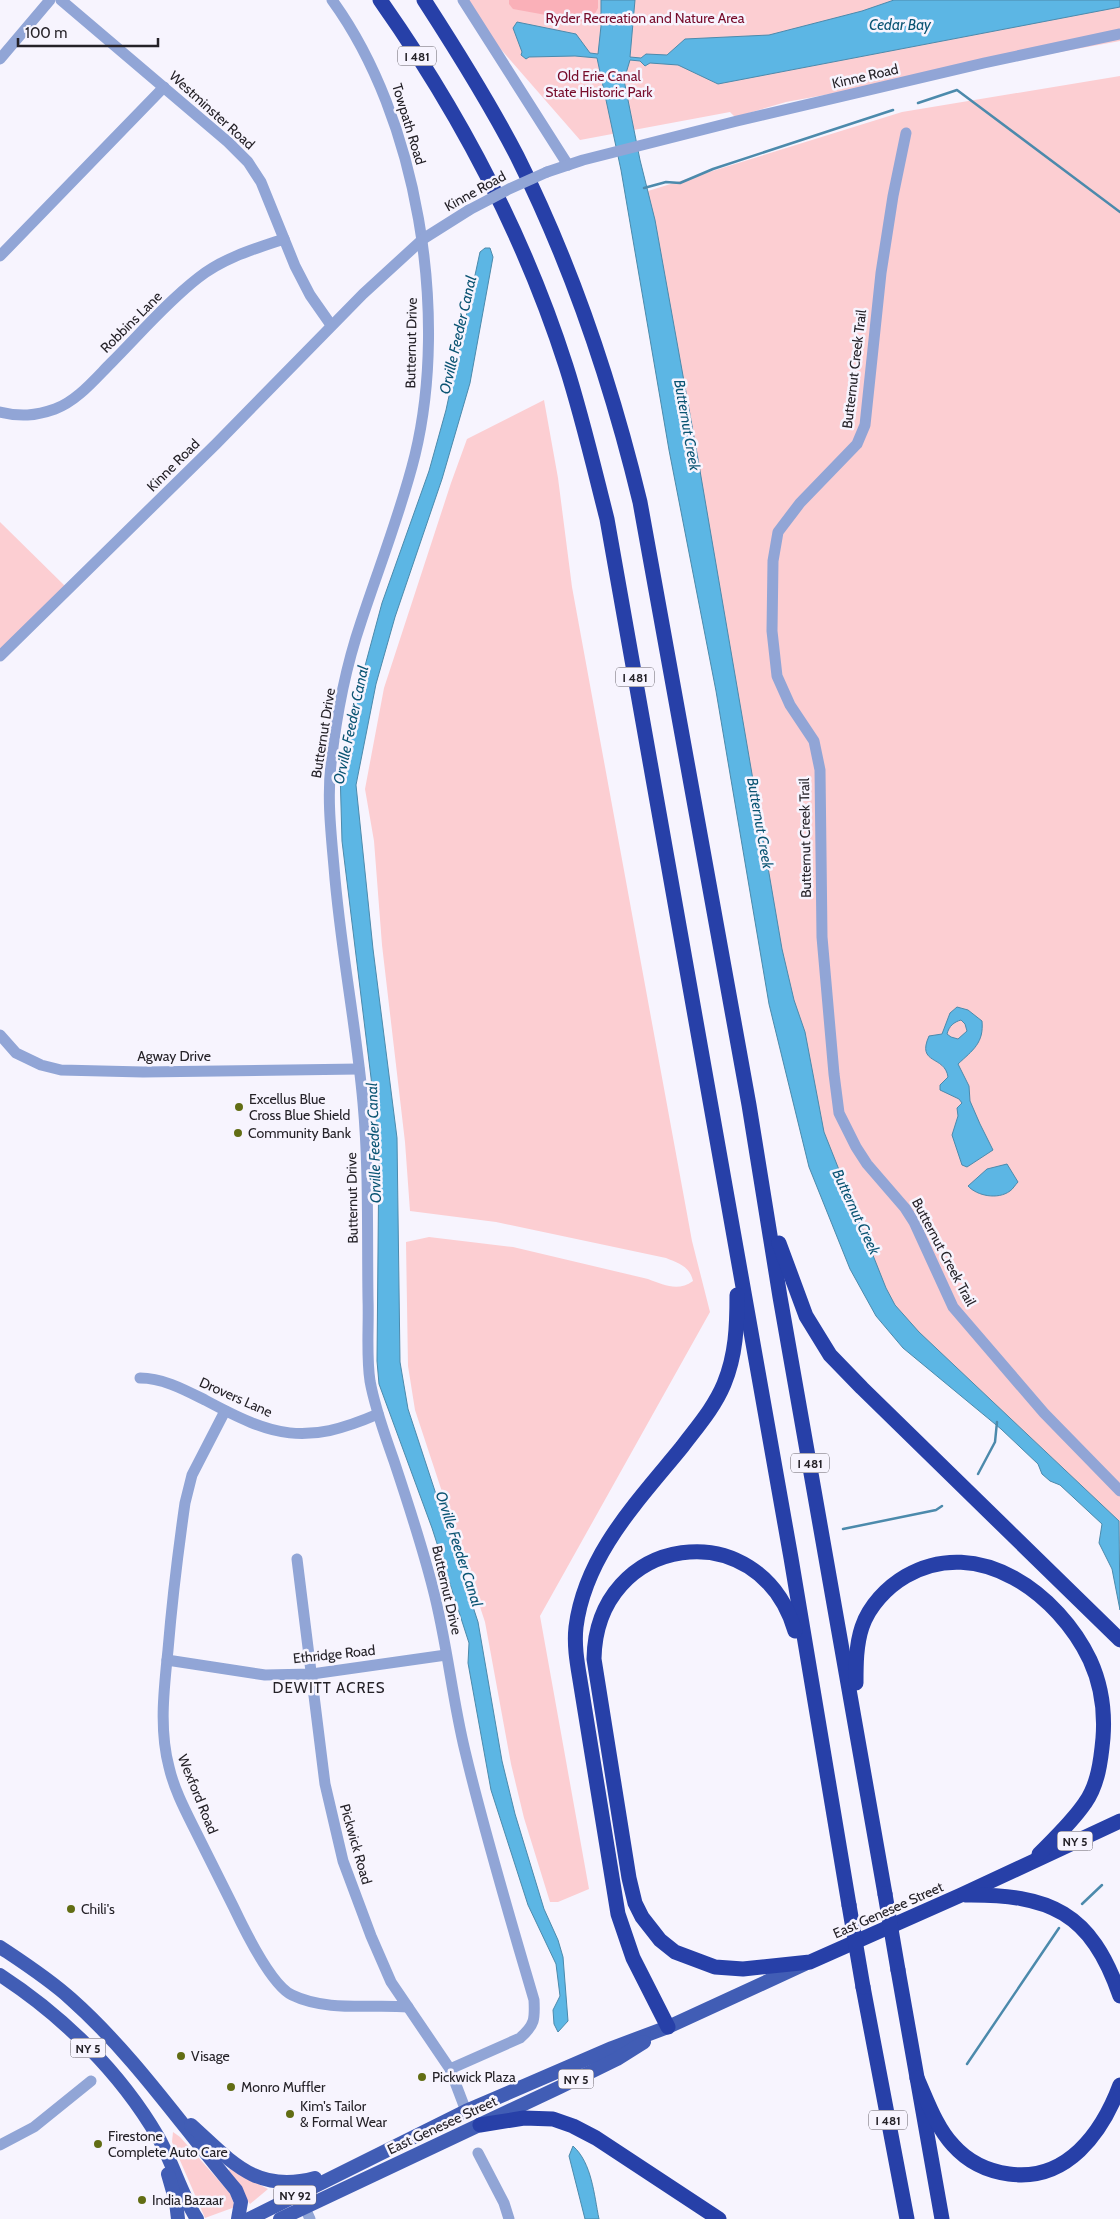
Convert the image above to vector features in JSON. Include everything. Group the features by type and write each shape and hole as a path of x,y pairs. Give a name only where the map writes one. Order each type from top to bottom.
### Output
{"highway":[{"name":"I 481","path":"380,0 404,34 453,114 510,223 539,292 566,365 588,441 607,519 789,1549 863,1987 907,2219"},
{"name":"I 481","path":"424,0 477,83 517,157 556,240 608,382 640,502 856,1718 942,2219"},
{"path":"766,1209 798,1298 806,1316 830,1355 1120,1640"},
{"path":"668,2027 633,1958 618,1914 576,1653 576,1629 587,1580 600,1555 616,1529 710,1411 724,1386 734,1353 736,1338 738,1263"},
{"path":"810,1680 790,1614 782,1598 772,1585 754,1569 720,1554 687,1552 662,1558 642,1567 615,1590 597,1624 594,1644 596,1676 629,1878 635,1903 642,1917 660,1940 675,1952 715,1967 743,1969 810,1962"},
{"path":"856,1718 856,1659 862,1626 876,1602 895,1583 914,1572 940,1563 961,1562 999,1570 1012,1576 1039,1594 1059,1613 1078,1638 1091,1661 1099,1684 1103,1706 1104,1731 1101,1760 1093,1787 1085,1802 1055,1838 1030,1862"},
{"name":"East Genesee Street","path":"810,1962 961,1895 1120,1821"},
{"path":"961,1895 1000,1895 1040,1902 1065,1913 1094,1941 1111,1970 1120,1996"},
{"path":"917,2078 942,2130 953,2145 969,2160 986,2169 1022,2176 1048,2172 1069,2161 1086,2145 1102,2125 1120,2084"},
{"path":"480,2125 524,2118 553,2119 573,2126 596,2138 719,2219"}],"main road":[{"name":"NY 5","path":"0,1947 43,1976 70,1998 116,2044 166,2102 188,2133 236,2190 241,2202 238,2219"},
{"name":"East Genesee Street","path":"249,2219 342,2171 466,2111 612,2048 668,2027 810,1962"},
{"name":"NY 5","path":"0,1975 55,2015 81,2040 134,2100 158,2138 197,2219"},
{"name":"East Genesee Street","path":"280,2219 307,2214 466,2131 617,2059 668,2027"},
{"name":"NY 5","path":"166,2102 228,2159 250,2174 266,2181 281,2184 298,2183 342,2171"},
{"path":"466,2111 466,2131"},
{"path":"158,2138 176,2202 178,2219"}],"street":[{"path":"0,59 50,0"},
{"name":"Westminster Road","path":"61,0 228,142 248,162 261,182 294,266 310,295 331,325"},
{"name":"Towpath Road","path":"332,0 368,57 389,106 403,151 423,239"},
{"path":"463,0 568,165"},
{"name":"Kinne Road","path":"0,656 230,430 331,325 423,239 469,210 547,172 583,160 984,62 1120,34"},
{"path":"0,256 164,87"},
{"name":"Butternut Creek Trail","path":"906,133 893,196 881,273 862,436 857,444 800,503 778,532 773,561 772,631 777,676 790,704 814,741 820,770 822,936 839,1113 867,1164 905,1208 914,1222 953,1307 1044,1413 1120,1491"},
{"name":"Robbins Lane","path":"0,412 18,417 56,408 68,402 96,378 197,278 219,264 244,252 284,239"},
{"name":"Butternut Drive","path":"423,239 428,305 425,398 416,450 401,506 359,628 346,681 331,762 330,810 336,896 359,1069 366,1152 368,1366 371,1384 378,1414 421,1542 435,1597 466,1755 488,1842 534,2000 535,2018 528,2031 520,2038 450,2069"},
{"name":"Agway Drive","path":"0,1035 16,1053 41,1065 61,1070 143,1072 359,1069"},
{"name":"Drovers Lane","path":"140,1378 158,1380 186,1390 251,1423 282,1433 301,1435 326,1433 378,1414"},
{"name":"Wexford Road","path":"225,1411 192,1475 185,1503 167,1660 163,1718 169,1770 184,1808 245,1931 264,1964 283,1988 292,1995 318,2003 408,2008"},
{"name":"Pickwick Road","path":"296,1559 325,1784 343,1861 391,1982 450,2069 466,2111"},
{"name":"Ethridge Road","path":"167,1660 265,1675 312,1674 446,1654"},
{"path":"0,2145 34,2127 91,2081"},
{"path":"478,2154 504,2203 509,2219"}],"green space":[{"name":"Old Erie Canal State Historic Park","path":"463,0 1120,0 1120,41 786,102 735,117 730,112 580,140 471,15"},
{"path":"1120,76 1120,1545 1102,1515 891,1314 821,1163 635,195 902,112"},
{"path":"544,400 558,478 572,587 692,1241 710,1312 540,1616 589,1889 558,1902 550,1902 524,1818 511,1764 485,1622 415,1410 408,1366 406,1242 429,1237 513,1247 676,1287 693,1281 687,1269 666,1258 496,1222 410,1211 405,1142 382,945 374,841 365,789 384,688 467,439"},
{"path":"0,522 68,589 0,656"},
{"path":"173,2132 180,2137 230,2193 235,2207 205,2218 172,2142"},
{"path":"230,2169 268,2189 250,2204 226,2172"}],"shaded area":[{"path":"509,0 598,0 598,8 590,23 513,9 509,4"}],"water":[{"path":"601,0 635,0 630,57 641,58 646,54 667,55 685,39 769,35 862,11 894,0 1120,0 1120,7 718,84 678,65 650,63 645,66 640,61 630,60 624,80 640,160 655,220 782,949 794,1000 805,1032 824,1132 886,1288 895,1305 919,1332 1119,1521 1120,1610 1112,1569 1099,1543 1102,1524 1060,1485 1050,1481 1042,1474 1038,1464 1001,1429 903,1348 876,1316 850,1269 809,1167 769,1004 716,691 669,450 621,170 597,58 575,56 529,57 526,59 521,55 522,52 513,28 517,22 576,34 590,53 598,54"},
{"name":"Orville Feeder Canal","path":"485,248 490,248 493,257 470,383 442,479 395,617 376,684 356,785 373,949 397,1138 400,1362 408,1409 478,1622 502,1761 515,1814 544,1909 558,1940 563,1957 568,2021 558,2032 554,2024 553,2010 560,1996 556,1964 528,1905 491,1790 468,1663 469,1643 432,1528 379,1384 377,1361 379,1143 342,841 340,770 362,677 382,603 429,471 446,410 480,252"},
{"path":"957,1007 968,1010 982,1021 979,1041 973,1050 958,1064 969,1086 970,1101 993,1150 967,1167 962,1165 952,1135 958,1116 957,1108 962,1103 959,1099 940,1090 940,1085 948,1077 946,1070 926,1052 929,1036 942,1034 950,1013","holes":["961,1020 965,1024 967,1031 958,1039 947,1034 950,1027 956,1022"]},
{"path":"1007,1164 1018,1182 1005,1194 988,1196 968,1186 987,1169"},
{"path":"573,2146 588,2170 599,2219 585,2219 569,2156"}],"waterway":[{"path":"918,103 957,90 1120,212"},
{"path":"644,188 666,182 680,183 713,169 893,110"},
{"path":"978,1474 995,1442 997,1422"},
{"path":"843,1529 936,1510 942,1506"},
{"path":"1082,1904 1102,1885"},
{"path":"967,2064 1059,1928"}],"place":[{"name":"Excellus Blue Cross Blue Shield","path":"239,1107"},
{"name":"Community Bank","path":"238,1133"},
{"name":"Chili's","path":"71,1909"},
{"name":"Visage","path":"181,2056"},
{"name":"Pickwick Plaza","path":"422,2077"},
{"name":"Monro Muffler","path":"231,2087"},
{"name":"Kim's Tailor & Formal Wear","path":"290,2114"},
{"name":"Firestone Complete Auto Care","path":"98,2144"},
{"name":"India Bazaar","path":"142,2200"}],"district":[{"name":"DEWITT ACRES","path":"329,1688"}],"park label":[{"name":"Ryder Recreation and Nature Area","path":"645,18"}],"water label":[{"name":"Cedar Bay","path":"900,25"},
{"name":"Butternut Creek","path":"687,425"},
{"name":"Butternut Creek","path":"760,823"},
{"name":"Butternut Creek","path":"856,1212"}]}
